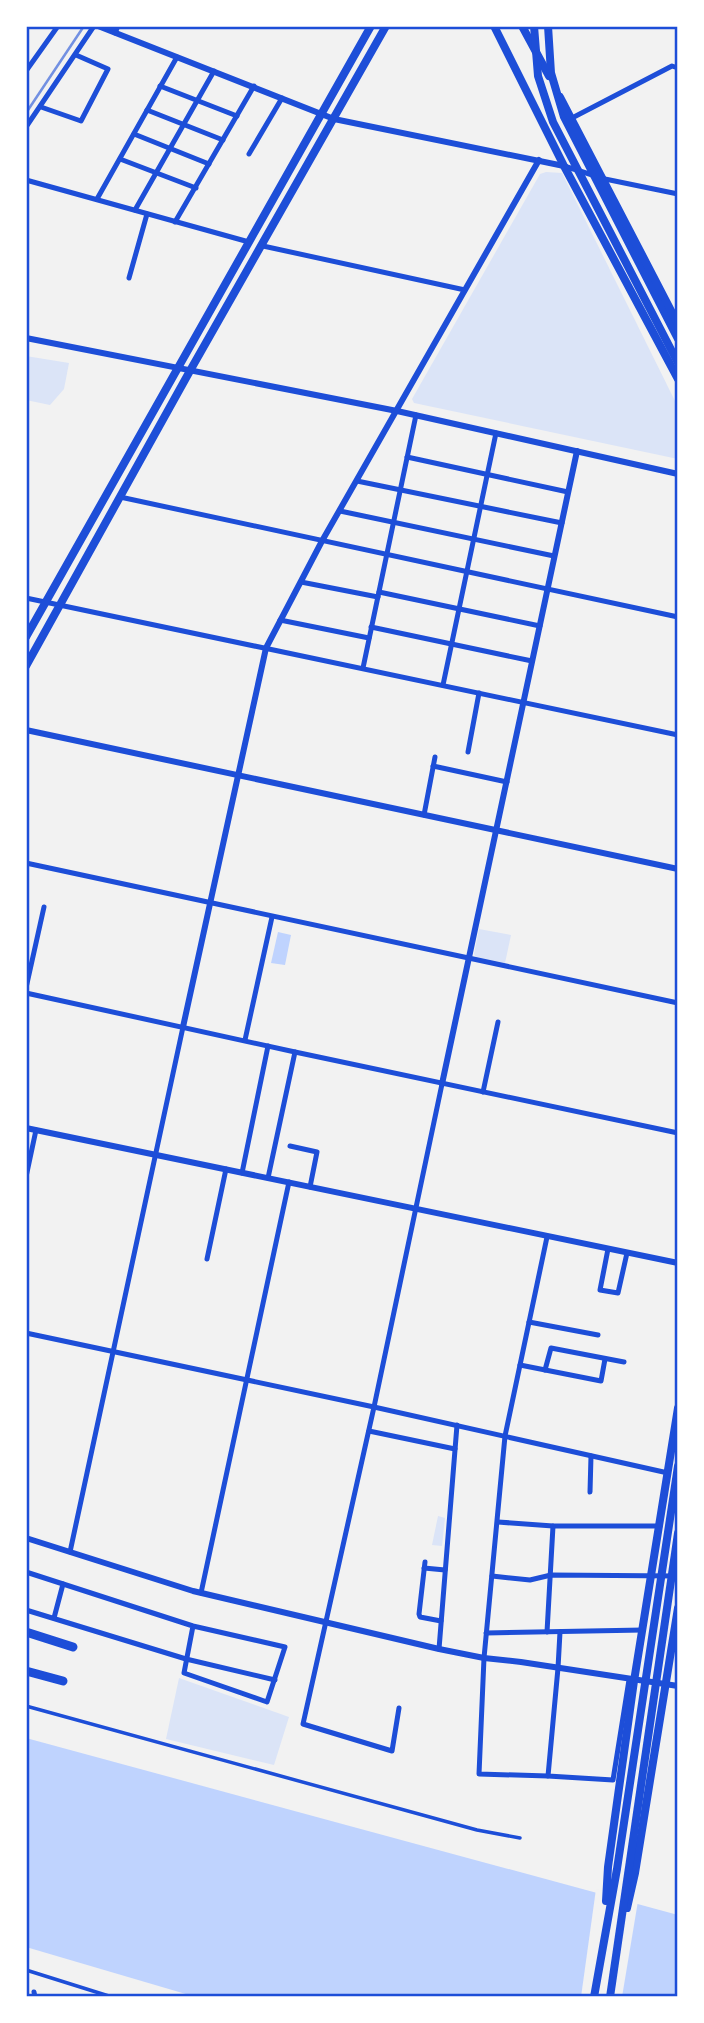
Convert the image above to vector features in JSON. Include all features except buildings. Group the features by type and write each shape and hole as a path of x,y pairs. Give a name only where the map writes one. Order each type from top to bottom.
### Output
{"highway":[{"path":"26,1632 73,1647"},
{"path":"26,1671 63,1681"}],"main road":[{"path":"26,637 371,26"},
{"path":"26,666 386,26"},
{"path":"494,26 564,166 678,379"},
{"path":"522,26 605,179 678,324"},
{"path":"534,26 535,59 547,106 560,137 678,363"},
{"path":"548,26 549,58 558,102 571,134 678,338"},
{"path":"594,1997 612,1868 631,1681 643,1630 678,1408"},
{"path":"631,1873 673,1532 678,1466"},
{"path":"612,1868 630,1782 673,1532"},
{"path":"610,1997 678,1608"}],"street":[{"path":"26,71 58,26"},
{"path":"26,127 96,26 117,30 177,57 334,119 539,160 605,179 678,194"},
{"path":"41,107 81,121 108,68 76,55"},
{"path":"97,200 177,57"},
{"path":"572,118 672,66 678,68"},
{"path":"135,210 214,71"},
{"path":"160,86 237,116"},
{"path":"175,222 254,86"},
{"path":"249,154 282,98"},
{"path":"147,110 223,139"},
{"path":"134,134 209,164"},
{"path":"120,159 196,188"},
{"path":"70,1552 266,648 322,541 539,160"},
{"path":"26,180 249,242"},
{"path":"129,278 147,214"},
{"path":"263,246 465,290"},
{"path":"26,338 397,411 678,474"},
{"path":"363,668 416,415"},
{"path":"443,685 496,433"},
{"path":"399,1708 391,1751 303,1724 369,1431 577,451"},
{"path":"407,457 568,492"},
{"path":"357,481 562,523"},
{"path":"120,497 678,617"},
{"path":"340,511 554,556"},
{"path":"300,582 459,608 540,626"},
{"path":"26,598 678,735"},
{"path":"280,620 369,638"},
{"path":"372,626 532,661"},
{"path":"468,752 479,693"},
{"path":"26,730 678,869"},
{"path":"424,815 435,757"},
{"path":"433,766 507,782"},
{"path":"26,863 678,1003"},
{"path":"44,907 26,990 295,1052 678,1133"},
{"path":"245,1040 272,917"},
{"path":"36,942 44,944"},
{"path":"483,1092 498,1023"},
{"path":"242,1173 268,1046"},
{"path":"268,1178 295,1052"},
{"path":"26,1128 678,1263"},
{"path":"26,1177 36,1130"},
{"path":"290,1146 317,1152 310,1187"},
{"path":"207,1259 226,1170"},
{"path":"201,1592 289,1182"},
{"path":"215,1222 223,1223"},
{"path":"547,1237 505,1436 484,1658 478,1774 613,1780 631,1681"},
{"path":"608,1249 600,1290 618,1293 627,1253"},
{"path":"529,1322 598,1335"},
{"path":"26,1332 668,1473"},
{"path":"545,1370 551,1348 624,1362"},
{"path":"520,1365 600,1381 605,1359"},
{"path":"439,1649 457,1425"},
{"path":"369,1431 455,1449"},
{"path":"590,1492 591,1455"},
{"path":"498,1522 553,1526 660,1526"},
{"path":"547,1632 553,1526"},
{"path":"26,1538 201,1592 439,1649 631,1681 678,1686"},
{"path":"442,1621 420,1617 425,1565 446,1570"},
{"path":"26,1572 193,1626 285,1647 267,1702 184,1673 193,1626"},
{"path":"492,1576 530,1580 551,1575 678,1576"},
{"path":"54,1618 63,1584"},
{"path":"26,1610 186,1659 275,1681"},
{"path":"486,1633 643,1630"},
{"path":"548,1776 560,1632"},
{"path":"26,1706 477,1830 520,1838"},
{"path":"26,1970 112,1997"}],"shaded area":[{"path":"562,173 678,407 678,459 414,403 412,399 540,174"},
{"path":"26,356 69,363 64,389 50,405 26,400"},
{"path":"479,929 511,935 505,963 476,957 474,954"},
{"path":"438,1516 445,1518 442,1546 432,1545"},
{"path":"179,1678 289,1717 274,1765 166,1739"}],"water":[{"path":"278,932 291,935 285,965 271,963"},
{"path":"26,1738 678,1915 678,1997 196,1997 26,1947"}],"pier":[{"path":"596,1889 638,1901 622,1997 581,1997"}],"railway":[{"path":"26,113 84,26"}]}
